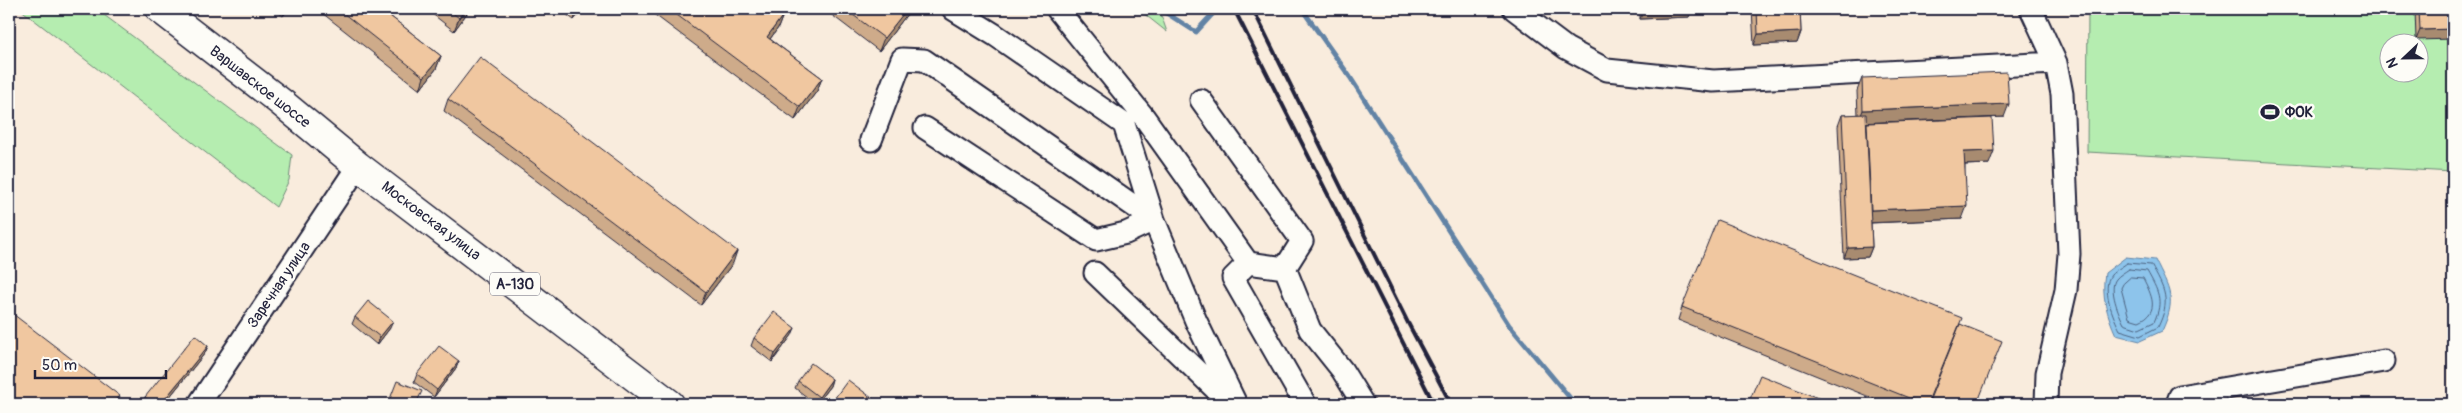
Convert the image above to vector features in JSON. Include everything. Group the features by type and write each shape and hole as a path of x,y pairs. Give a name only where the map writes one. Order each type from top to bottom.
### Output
{"main road":[{"name":"Варшавское шоссе","path":"160,9 282,103 358,166"},
{"name":"Московская улица","path":"358,166 670,404"}],"street":[{"path":"953,9 995,34 1124,124 1154,220 1196,321 1236,404"},
{"path":"1057,9 1144,117 1248,263 1284,268"},
{"path":"1514,9 1566,48 1607,70 1713,81 2056,63"},
{"path":"2031,9 2056,63 2062,94 2069,254 2066,290 2047,373 2046,404"},
{"path":"871,140 902,60 924,60 1154,220"},
{"path":"1097,105 1110,74"},
{"path":"1202,100 1302,241 1284,268"},
{"path":"1124,124 1144,117"},
{"path":"925,128 1096,240 1126,233 1154,220"},
{"name":"Заречная улица","path":"199,404 358,166"},
{"path":"1248,263 1233,278 1304,404"},
{"path":"1284,268 1310,330 1342,370 1363,404"},
{"path":"1095,273 1231,404"},
{"path":"2177,404 2180,396 2384,361"}],"green space":[{"path":"20,9 96,9 292,155 289,180 276,207"},
{"path":"1138,9 1159,9 1167,32"},
{"name":"ФОК","path":"2088,9 2453,9 2453,172 2087,152"}],"water":[{"path":"2126,257 2155,260 2170,295 2167,320 2162,331 2140,341 2116,335 2106,305 2105,273"}],"building":[{"path":"338,9 381,9 441,56 424,77"},
{"path":"448,9 465,9 459,18"},
{"path":"571,9 579,9 576,13"},
{"path":"669,9 774,9 783,15 767,37 822,78 800,107"},
{"path":"845,9 907,9 884,38"},
{"path":"1757,9 1800,9 1801,32 1758,34"},
{"path":"2419,9 2453,9 2453,29 2420,30"},
{"path":"480,57 737,251 706,292 448,99"},
{"path":"2007,72 2009,104 1863,110 1862,78"},
{"path":"1866,114 1872,247 1848,248 1842,115"},
{"path":"1992,118 1994,151 1964,152 1967,206 1871,210 1867,123"},
{"path":"1717,220 1962,318 1927,404 1682,307"},
{"path":"368,301 393,321 380,337 355,317"},
{"path":"9,311 120,396 113,404 9,404"},
{"path":"774,312 795,328 775,354 754,338"},
{"path":"1960,324 2002,341 1977,404 1928,404"},
{"path":"195,335 208,346 161,404 153,404 145,397"},
{"path":"439,346 459,361 437,390 417,374"},
{"path":"811,363 832,379 819,397 798,381"},
{"path":"1760,375 1833,404 1748,404"},
{"path":"848,380 880,404 842,404 834,399"},
{"path":"397,381 422,391 416,404 388,404"}],"waterway":[{"path":"1160,9 1196,32 1217,9"},
{"path":"1302,9 1350,77 1509,325 1575,404"}],"railway":[{"path":"1234,9 1434,404"},
{"path":"1253,9 1408,323 1451,404"}],"place":[{"name":"ФОК","path":"2270,112"}]}
